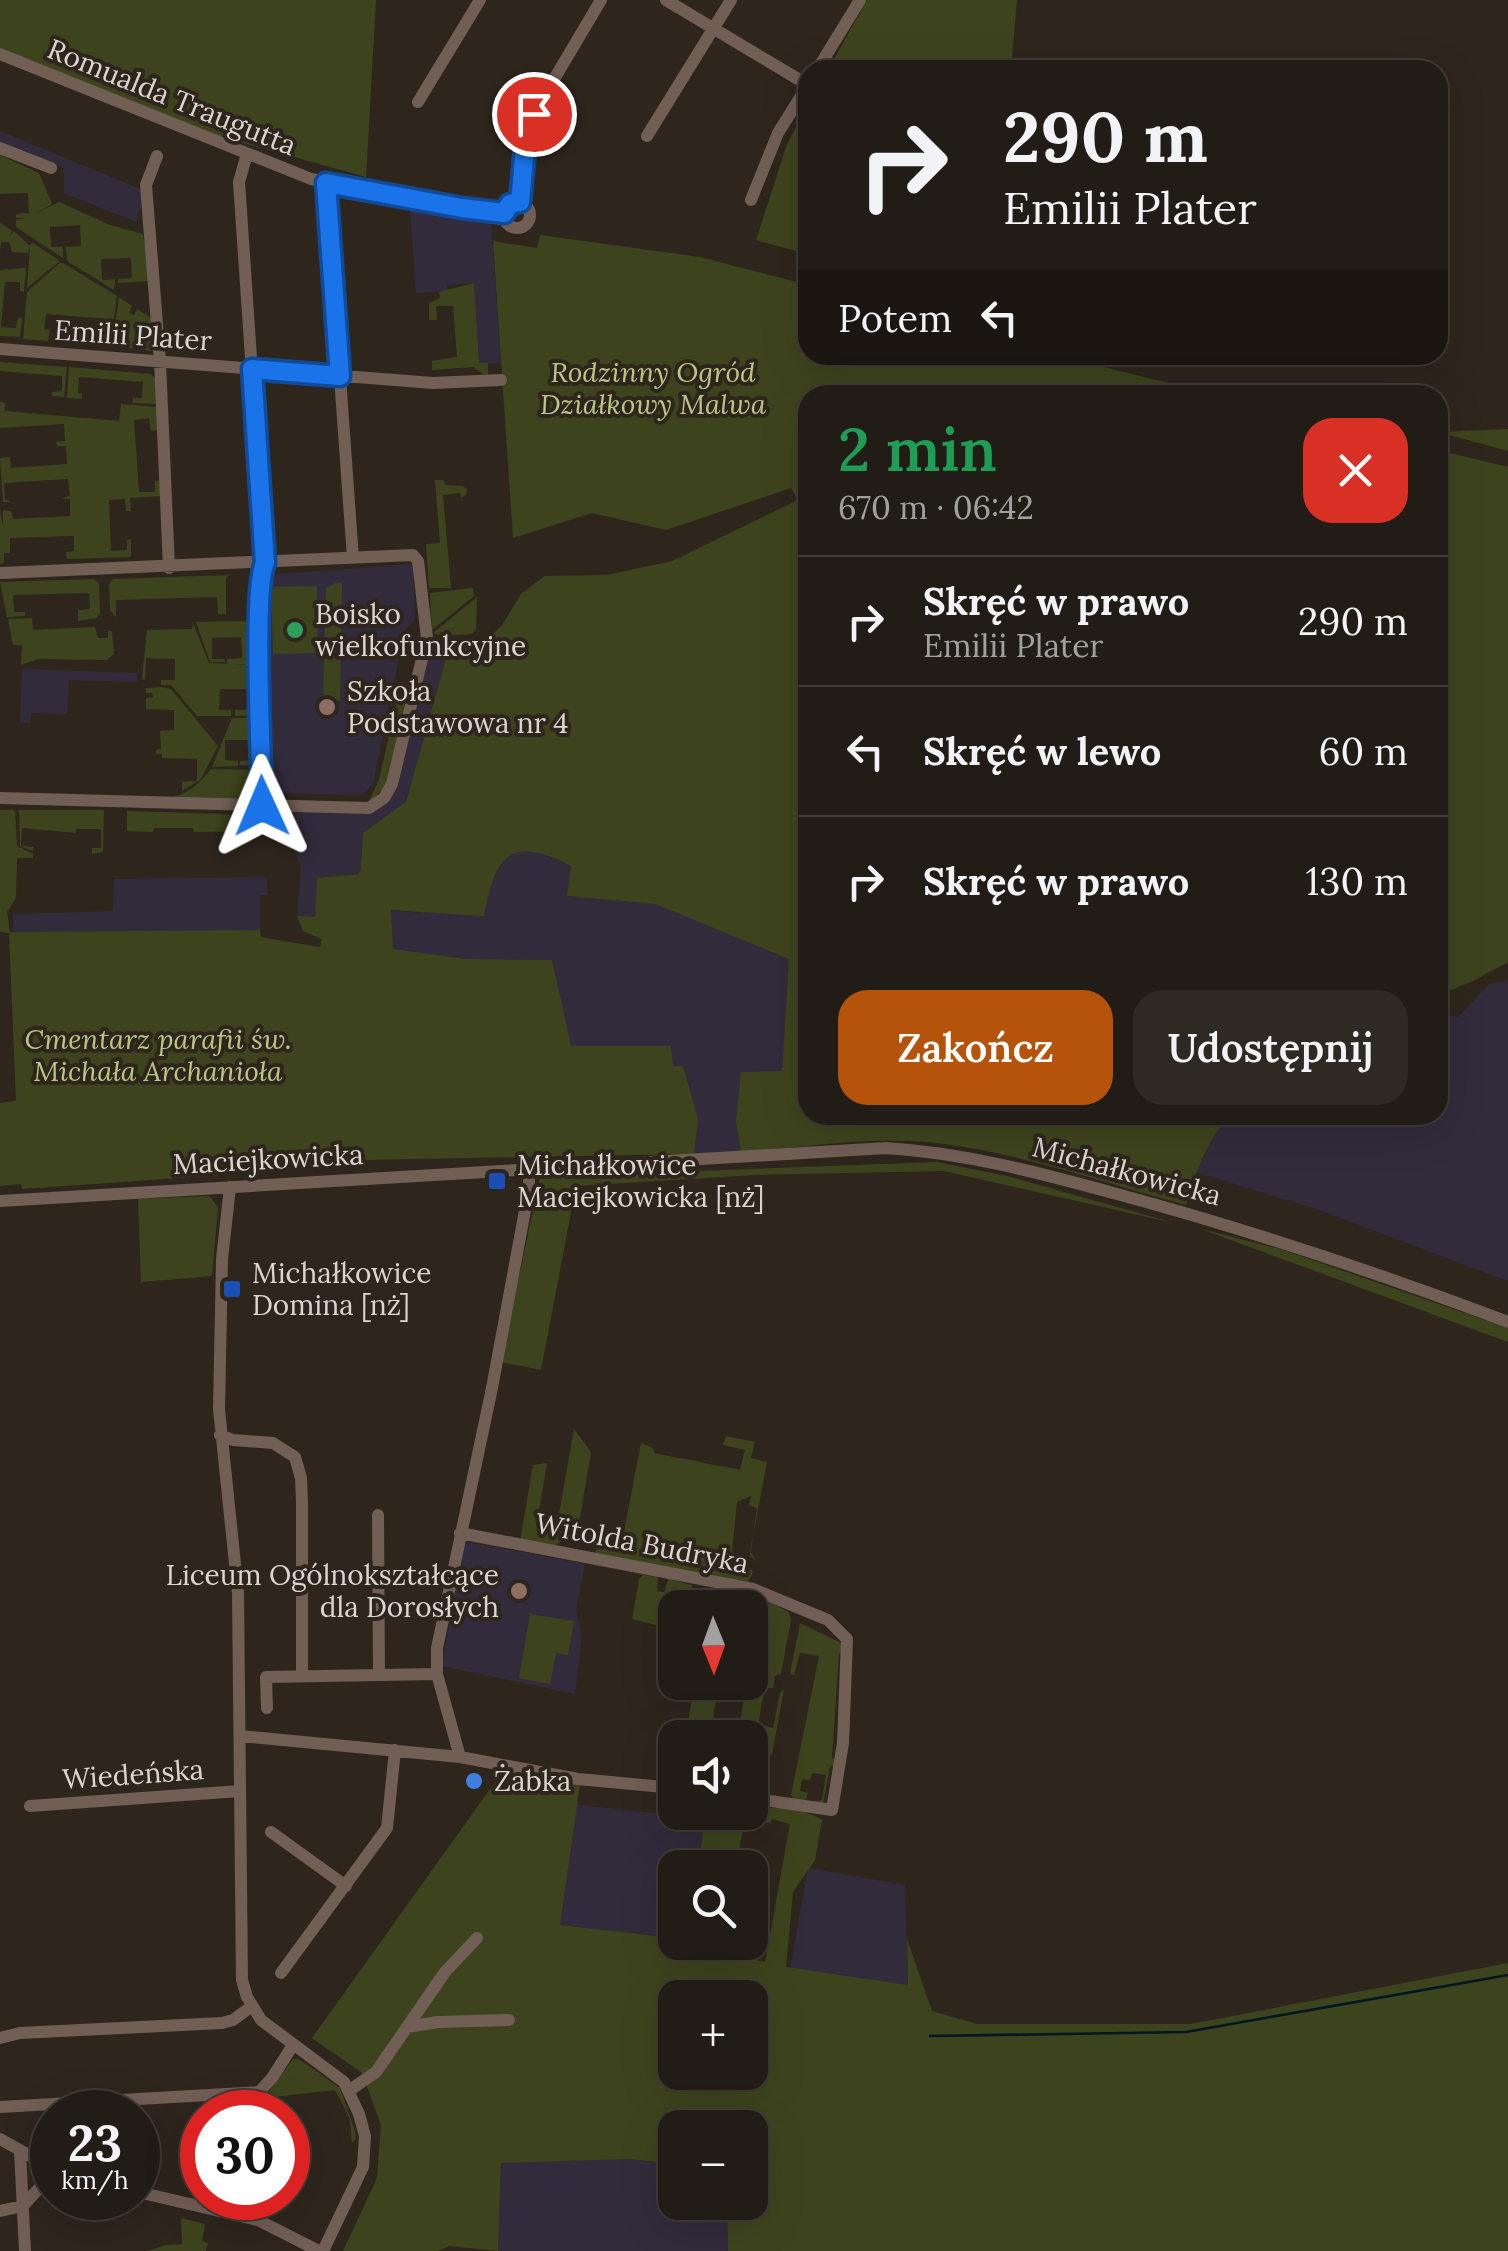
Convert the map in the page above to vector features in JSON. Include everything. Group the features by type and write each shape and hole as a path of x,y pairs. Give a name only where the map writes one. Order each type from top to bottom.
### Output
{"street":[{"path":"418,102 480,0"},
{"path":"520,202 525,148 534,114 601,0"},
{"path":"666,0 798,79"},
{"path":"647,136 731,0"},
{"path":"823,60 860,0"},
{"name":"Romualda Traugutta","path":"0,54 326,183 504,213"},
{"path":"752,200 778,133 798,101"},
{"path":"0,148 51,168"},
{"path":"247,154 239,182 265,563 260,572 262,806"},
{"path":"157,156 146,185 160,362 168,568"},
{"path":"326,183 353,558"},
{"path":"520,202 530,212 525,226 510,226 504,213 510,204 520,202"},
{"name":"Emilii Plater","path":"0,350 433,383 501,380"},
{"path":"0,573 412,555 418,561 427,638 389,791 369,808 0,798"},
{"name":"Michałkowicka","path":"533,1168 886,1148 956,1154 1238,1227 1394,1278 1508,1322"},
{"path":"460,1757 437,1674 437,1648 533,1168"},
{"name":"Maciejkowicka","path":"0,1200 533,1168"},
{"path":"160,2197 258,2220 321,2251 356,2185 364,2159 363,2125 350,2090 336,2075 270,2028 252,2006 242,1980 236,1563 220,1435 221,1278 230,1187"},
{"path":"220,1435 274,1444 294,1457 301,1478 302,1502 302,1676"},
{"path":"378,1515 379,1675"},
{"name":"Witolda Budryka","path":"460,1533 753,1589 828,1620 847,1639 842,1743 832,1810 768,1801"},
{"path":"267,1708 266,1677 437,1674"},
{"path":"240,1736 460,1757 578,1779 658,1786"},
{"path":"281,1973 387,1828 395,1750"},
{"name":"Wiedeńska","path":"30,1806 240,1791"},
{"path":"271,1832 346,1886"},
{"path":"350,2090 376,2072 444,1972 476,1938"},
{"path":"0,2038 20,2033 222,2024 252,2006"},
{"path":"407,2027 509,2020"},
{"path":"0,2107 259,2092 293,2045"},
{"path":"0,2139 30,2157"},
{"path":"20,2151 24,2251"},
{"path":"0,2211 23,2206 30,2198"}],"shaded area":[{"path":"0,131 145,191 136,222 64,193 64,168 0,142"},
{"path":"410,209 491,223 501,363 479,364 474,283 447,285 447,291 416,293"},
{"name":"Szkoła Podstawowa nr 4","path":"413,564 415,619 405,630 373,784 362,795 267,793 264,575"},
{"path":"430,643 450,644 406,802 358,874 326,877 315,918 297,916 301,867 295,854 294,810 374,810"},
{"path":"22,669 138,673 137,682 69,680 67,714 31,713 30,723 20,722"},
{"path":"537,851 571,866 567,896 655,904 790,959 782,1071 736,1121 741,1153 694,1154 698,1119 673,1067 671,1046 570,1046 552,960 466,959 393,950 391,910 420,913 490,883 508,854"},
{"path":"267,877 267,895 260,895 260,930 13,932 13,914 113,911 114,879"},
{"path":"1508,981 1508,1281 1317,1209 1195,1172 1221,1125 1448,1125 1448,1015 1458,1017 1489,984"},
{"path":"468,1542 585,1564 576,1610 582,1637 575,1694 442,1666 463,1548"},
{"path":"577,1805 658,1813 658,1830 703,1830 700,1850 658,1850 658,1936 560,1925"},
{"path":"808,1868 905,1885 908,1985 790,1968"},
{"path":"628,2159 658,2162 658,2220 727,2220 728,2251 498,2251 501,2162"}],"green space":[{"path":"0,0 376,0 366,177 221,137 0,48"},
{"path":"867,0 1017,0 1012,60 834,60"},
{"path":"798,124 798,252 756,240 787,144"},
{"path":"0,155 39,173 52,204 36,213 59,202 110,225 143,234 150,281 118,283 118,279 132,278 131,258 101,259 102,280 115,279 114,290 67,261 66,247 81,246 80,225 50,227 51,247 63,247 63,258 16,227 16,220 25,218 16,218 16,214 29,213 28,193 0,194"},
{"path":"0,223 12,231 10,237 14,231 29,245 33,243 60,261 27,288 30,247 28,253 12,252 9,242 1,242 0,251"},
{"name":"Rodzinny Ogród Działkowy Malwa","path":"540,235 700,257 798,282 798,365 1096,365 1176,385 798,385 798,500 791,488 666,530 592,513 513,538 493,241 537,248"},
{"path":"60,263 117,296 110,346 96,343 97,336 109,335 109,319 46,314 44,329 50,330 48,341 23,339 27,292"},
{"path":"26,268 24,292 20,291 20,282 5,282 1,327 16,328 18,318 22,318 20,337 0,336 0,270"},
{"path":"474,283 479,363 488,363 488,374 485,376 474,367 432,370 432,361 457,357 453,306 436,306 437,320 429,320 429,303 440,298 439,292"},
{"path":"119,297 132,306 129,313 134,315 137,309 152,318 153,351 112,346"},
{"path":"0,362 67,367 64,397 52,396 52,392 62,391 62,376 0,371"},
{"path":"69,367 151,374 156,379 157,404 133,403 133,398 142,398 143,382 79,377 78,393 82,399 67,398"},
{"path":"0,402 5,403 5,411 119,421 121,404 157,407 159,430 151,431 149,418 134,420 139,492 155,492 155,481 162,480 163,496 130,498 131,511 126,511 125,499 109,500 111,551 127,550 127,540 131,539 131,557 67,559 66,552 74,551 74,536 10,538 10,553 4,553 4,563 0,564 0,511 3,526 3,510 11,511 13,519 70,516 70,499 62,499 70,495 68,479 4,483 5,499 11,502 3,502 0,458 10,457 11,468 67,464 66,446 57,446 56,442 65,441 64,424 0,428"},
{"path":"1508,429 1508,451 1448,435 1448,432"},
{"path":"1448,452 1508,467 1508,962 1448,991"},
{"path":"435,480 467,490 461,498 460,493 443,495 451,588 429,588 426,544 440,543"},
{"name":"Cmentarz parafii św. Michała Archanioła","path":"796,501 798,504 798,1125 1222,1125 1203,1158 1186,1205 1023,1159 925,1142 856,1142 741,1153 736,1121 741,1072 782,1071 789,959 655,904 567,896 571,866 533,852 509,856 500,865 484,916 391,910 393,949 466,959 552,960 571,1046 671,1046 673,1066 683,1066 698,1119 694,1154 253,1162 223,1175 22,1189 21,1184 0,1186 0,1103 16,1101 9,933 0,932 0,810 15,810 17,846 33,854 33,858 17,858 16,898 7,912 10,932 260,930 261,937 320,947 322,939 303,931 297,916 315,917 317,878 358,874 363,833 406,802 450,644 482,645 502,625 521,594 545,576 607,575 672,561"},
{"path":"231,575 226,577 226,614 218,614 217,597 116,600 116,617 110,610 109,584 113,579"},
{"path":"94,579 99,583 97,618 78,621 78,610 90,609 89,593 13,595 14,612 25,612 25,616 7,617 0,582"},
{"path":"342,583 340,701 323,701 326,588"},
{"name":"Boisko wielkofunkcyjne","path":"317,586 318,653 273,654 271,587"},
{"path":"473,588 474,596 432,630 430,593"},
{"path":"477,597 476,629 472,634 433,633"},
{"path":"32,618 33,630 95,627 98,638 108,638 108,631 112,631 114,654 107,660 38,659 21,665 22,645 13,645 8,619"},
{"path":"250,621 256,628 251,629 254,664 227,664 227,659 242,658 241,637 212,638 212,659 225,662 210,662 196,622"},
{"path":"193,623 209,663 259,665 259,715 235,716 235,710 249,710 249,689 220,689 219,710 231,710 231,716 197,716 171,685 161,685 161,680 175,680 175,659 146,658 145,680 142,679 147,630 192,629"},
{"path":"146,688 171,689 218,746 201,779 182,791 182,782 197,781 197,759 162,758 162,754 156,754 161,749 160,731 174,730 174,710 146,709 146,698 153,697 146,693"},
{"path":"400,688 406,697 387,785 368,803 379,780"},
{"path":"232,718 259,718 260,767 240,765 240,761 255,760 254,740 225,740 225,760 238,761 238,766 212,767"},
{"path":"211,769 259,770 251,793 259,794 250,801 170,797 193,788"},
{"path":"19,810 104,810 103,852 92,854 92,848 101,848 101,829 76,829 76,833 22,828 21,846 33,847 33,851 20,846"},
{"path":"127,811 279,816 290,831 290,852 289,835 263,835 263,831 127,831"},
{"path":"937,1162 1007,1176 1174,1223 944,1171 755,1175 576,1186 541,1370 501,1362 540,1177"},
{"path":"209,1196 218,1207 212,1276 141,1282 138,1199"},
{"path":"1201,1229 1280,1249 1508,1328 1508,1342"},
{"path":"574,1429 591,1452 577,1535 584,1537 583,1541 566,1537 552,1548 520,1541 533,1465 547,1463 538,1517 558,1520"},
{"path":"726,1436 755,1442 751,1458 767,1462 753,1535 757,1508 749,1505 751,1496 737,1502 732,1551 753,1572 748,1582 595,1555 598,1536 591,1533 592,1529 624,1532 641,1443 653,1448 654,1453 740,1470 745,1450 723,1445"},
{"path":"643,1575 658,1577 658,1626 632,1619"},
{"path":"668,1579 692,1585 691,1590 665,1590"},
{"path":"768,1602 789,1612 791,1620 781,1674 775,1676 773,1688 768,1688"},
{"path":"530,1614 574,1621 568,1655 556,1653 550,1684 519,1678"},
{"path":"800,1623 845,1645 844,1652 839,1653 832,1758 838,1760 837,1766 830,1766 823,1804 814,1801 822,1800 826,1775 812,1773 810,1780 802,1779 800,1791 808,1793 805,1801 795,1800 791,1795 819,1656 800,1653 794,1675 790,1674"},
{"path":"784,1689 772,1755 768,1755 768,1727 773,1728"},
{"path":"692,1700 716,1700 713,1720 688,1720"},
{"path":"744,1700 763,1700 759,1720 740,1720"},
{"path":"503,1771 580,1785 560,1925 658,1936 658,1960 768,1960 790,1824 772,1819 768,1823 768,1809 793,1809 822,1820 815,1860 793,1892 786,1967 908,1985 907,1939 932,2011 977,2024 1191,2024 1508,1963 1508,2251 728,2251 727,2220 768,2220 768,2110 658,2110 658,2162 628,2159 501,2163 498,2251 449,2246 438,2251 343,2251 377,2178 381,2125 362,2073 312,2038"},
{"path":"703,1830 743,1830 739,1850 700,1850"},
{"path":"293,2059 299,2059 340,2088 355,2131 356,2138 352,2143 350,2119 335,2090 270,2090"},
{"path":"181,2220 205,2224 202,2241 208,2243 206,2251 148,2251 166,2245 182,2244"}],"waterway":[{"path":"930,2036 1186,2032 1508,1975"}],"place":[{"name":"Boisko wielkofunkcyjne","path":"295,630"},
{"name":"Szkoła Podstawowa nr 4","path":"327,707"},
{"name":"Michałkowice Maciejkowicka [nż]","path":"497,1181"},
{"name":"Michałkowice Domina [nż]","path":"232,1289"},
{"name":"Liceum Ogólnokształcące dla Dorosłych","path":"519,1591"},
{"name":"Żabka","path":"474,1781"}],"route":[{"path":"262,806 260,572 265,563 252,369 340,376 326,183 504,213 510,204 520,202 525,148 534,114"}]}
